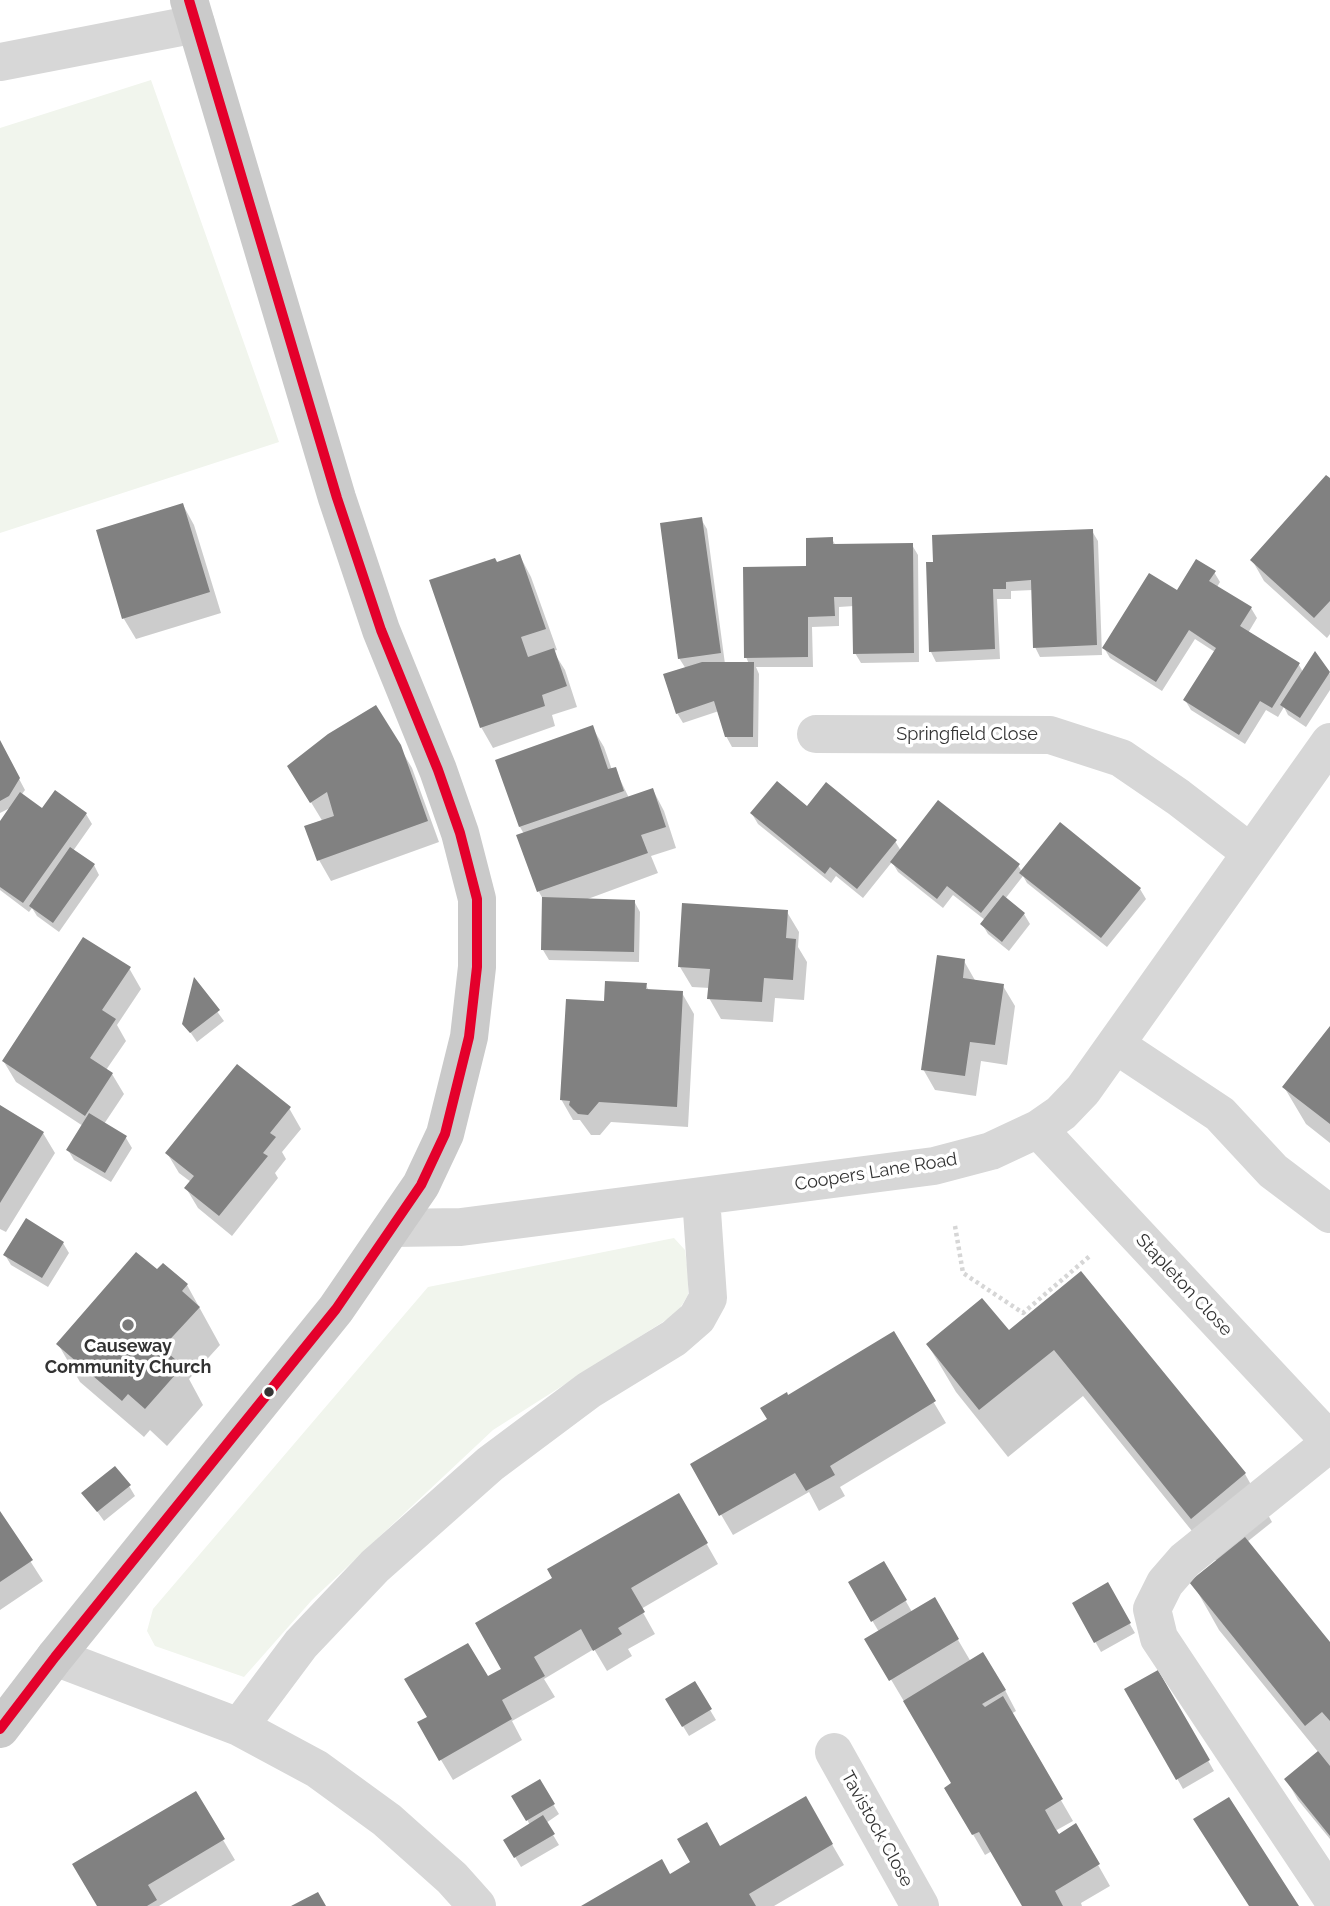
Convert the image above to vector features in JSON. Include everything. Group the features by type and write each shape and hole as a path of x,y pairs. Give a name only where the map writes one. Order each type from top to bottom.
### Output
{"main road":[{"path":"0,1728 336,1309 421,1185 445,1134 469,1037 477,967 477,899 460,833 438,770 381,630 337,498 192,12"}],"street":[{"path":"0,62 192,12"},
{"name":"Springfield Close","path":"816,734 1050,735 1121,758 1178,797 1251,853"},
{"name":"Coopers Lane Road","path":"393,1228 461,1227 934,1166 991,1151 1038,1129 1060,1113 1083,1090 1330,742"},
{"path":"1116,1045 1220,1114 1273,1171 1330,1214"},
{"name":"Stapleton Close","path":"1038,1129 1330,1442"},
{"path":"239,1727 301,1644 384,1558 490,1464 589,1390 674,1338 697,1318 708,1298 701,1197"},
{"path":"1330,1442 1185,1560 1165,1583 1152,1609 1160,1638 1330,1895"},
{"path":"55,1657 239,1727 317,1769 387,1819 452,1878 477,1906"},
{"name":"Tavistock Close","path":"834,1752 920,1906"}],"path":[{"path":"955,1226 963,1273 1023,1313 1126,1223"}],"shaded area":[{"path":"151,80 279,442 0,533 0,128"},
{"path":"674,1238 685,1250 688,1273 688,1295 677,1313 493,1430 312,1600 244,1677 155,1646 147,1631 153,1609 428,1287"}],"building":[{"path":"1326,475 1330,478 1330,601 1314,618 1250,560"},
{"path":"183,503 210,592 122,619 96,530"},
{"path":"702,517 721,653 678,659 660,523"},
{"path":"1093,529 1097,645 1033,648 1031,580 1006,582 1006,589 993,589 995,649 929,652 926,562 933,562 932,535"},
{"path":"833,537 833,544 913,543 914,653 853,654 852,597 834,597 835,616 808,617 808,657 744,658 743,567 806,566 806,538"},
{"path":"520,554 546,629 521,637 528,657 554,648 567,686 542,695 545,706 480,728 429,580 495,558 497,562"},
{"path":"1196,559 1216,571 1209,581 1252,607 1240,626 1300,663 1272,708 1260,701 1239,735 1183,700 1216,648 1189,630 1156,682 1102,648 1149,573 1177,590"},
{"path":"1315,651 1330,672 1300,718 1280,705"},
{"path":"702,662 754,662 753,737 725,737 714,701 676,714 663,674"},
{"path":"376,705 401,745 428,821 317,861 304,826 334,816 327,792 310,803 287,766 328,734"},
{"path":"593,725 608,769 616,767 624,791 519,827 495,760"},
{"path":"0,740 20,778 9,796 0,801"},
{"path":"777,781 807,806 826,782 897,840 857,889 830,867 825,874 750,813"},
{"path":"653,788 666,827 641,835 648,853 537,892 516,835"},
{"path":"55,790 87,813 23,903 0,887 0,821 20,792 42,808"},
{"path":"938,800 1020,864 981,913 947,886 937,899 890,862"},
{"path":"1060,822 1141,888 1101,938 1019,873"},
{"path":"70,847 95,864 53,923 29,906"},
{"path":"1003,895 1025,913 1002,942 980,924"},
{"path":"542,897 635,900 634,952 541,950"},
{"path":"682,903 788,910 786,938 796,939 793,980 764,978 762,1002 707,999 710,969 678,967"},
{"path":"83,937 131,967 102,1010 116,1019 90,1058 113,1073 85,1116 2,1061"},
{"path":"937,955 965,959 963,978 1004,984 995,1045 970,1042 965,1076 921,1070"},
{"path":"194,977 220,1010 190,1033 182,1024"},
{"path":"605,981 647,983 646,989 683,991 677,1107 599,1102 588,1115 578,1114 569,1105 570,1101 560,1100 566,999 604,1001"},
{"path":"1330,1026 1330,1124 1282,1087"},
{"path":"237,1064 291,1107 270,1133 276,1137 263,1153 268,1156 219,1216 184,1188 194,1176 165,1153"},
{"path":"0,1105 44,1132 0,1203"},
{"path":"89,1113 127,1136 105,1173 66,1150"},
{"path":"26,1218 64,1242 42,1278 3,1255"},
{"name":"Causeway Community Church","path":"136,1252 157,1269 163,1263 188,1284 182,1291 200,1307 162,1348 183,1366 145,1409 128,1394 122,1401 56,1344"},
{"path":"1081,1271 1246,1473 1191,1519 1054,1350 979,1410 926,1344 982,1298 1009,1330"},
{"path":"894,1331 936,1401 830,1466 835,1475 806,1491 795,1473 719,1516 690,1464 767,1419 760,1408 787,1392 788,1395"},
{"path":"115,1466 131,1485 97,1512 81,1493"},
{"path":"679,1493 708,1543 631,1588 645,1612 618,1628 622,1634 593,1651 581,1629 534,1657 545,1676 502,1700 512,1719 439,1761 417,1722 427,1717 404,1679 468,1643 488,1676 501,1669 475,1623 552,1578 547,1569"},
{"path":"0,1511 33,1560 0,1582"},
{"path":"1245,1537 1330,1642 1330,1721 1322,1712 1305,1726 1189,1582"},
{"path":"884,1561 907,1600 871,1622 848,1582"},
{"path":"1108,1582 1131,1623 1094,1643 1072,1603"},
{"path":"935,1597 959,1639 889,1681 864,1639"},
{"path":"983,1652 1006,1690 982,1704 985,1707 1003,1696 1063,1799 1045,1810 1055,1828 1059,1834 1076,1823 1100,1864 1055,1891 1063,1906 1022,1906 979,1832 972,1835 944,1788 951,1783 903,1701"},
{"path":"1158,1670 1210,1760 1176,1780 1124,1689"},
{"path":"695,1681 712,1709 682,1727 665,1699"},
{"path":"1318,1751 1330,1766 1330,1836 1284,1779"},
{"path":"540,1779 555,1804 526,1821 511,1796"},
{"path":"196,1791 225,1839 148,1885 157,1900 147,1906 97,1906 72,1864"},
{"path":"806,1796 833,1844 749,1894 756,1906 581,1906 662,1859 670,1874 690,1862 677,1839 707,1822 720,1846"},
{"path":"1229,1797 1299,1906 1249,1906 1193,1819"},
{"path":"543,1815 555,1834 514,1858 503,1840"},
{"path":"318,1892 326,1906 291,1906"}],"transit line":[{"path":"0,1729 336,1309 421,1185 445,1134 469,1037 477,967 477,899 460,833 438,770 381,630 337,498 189,0"}],"place":[{"name":"Causeway Community Church","path":"128,1325"}]}
